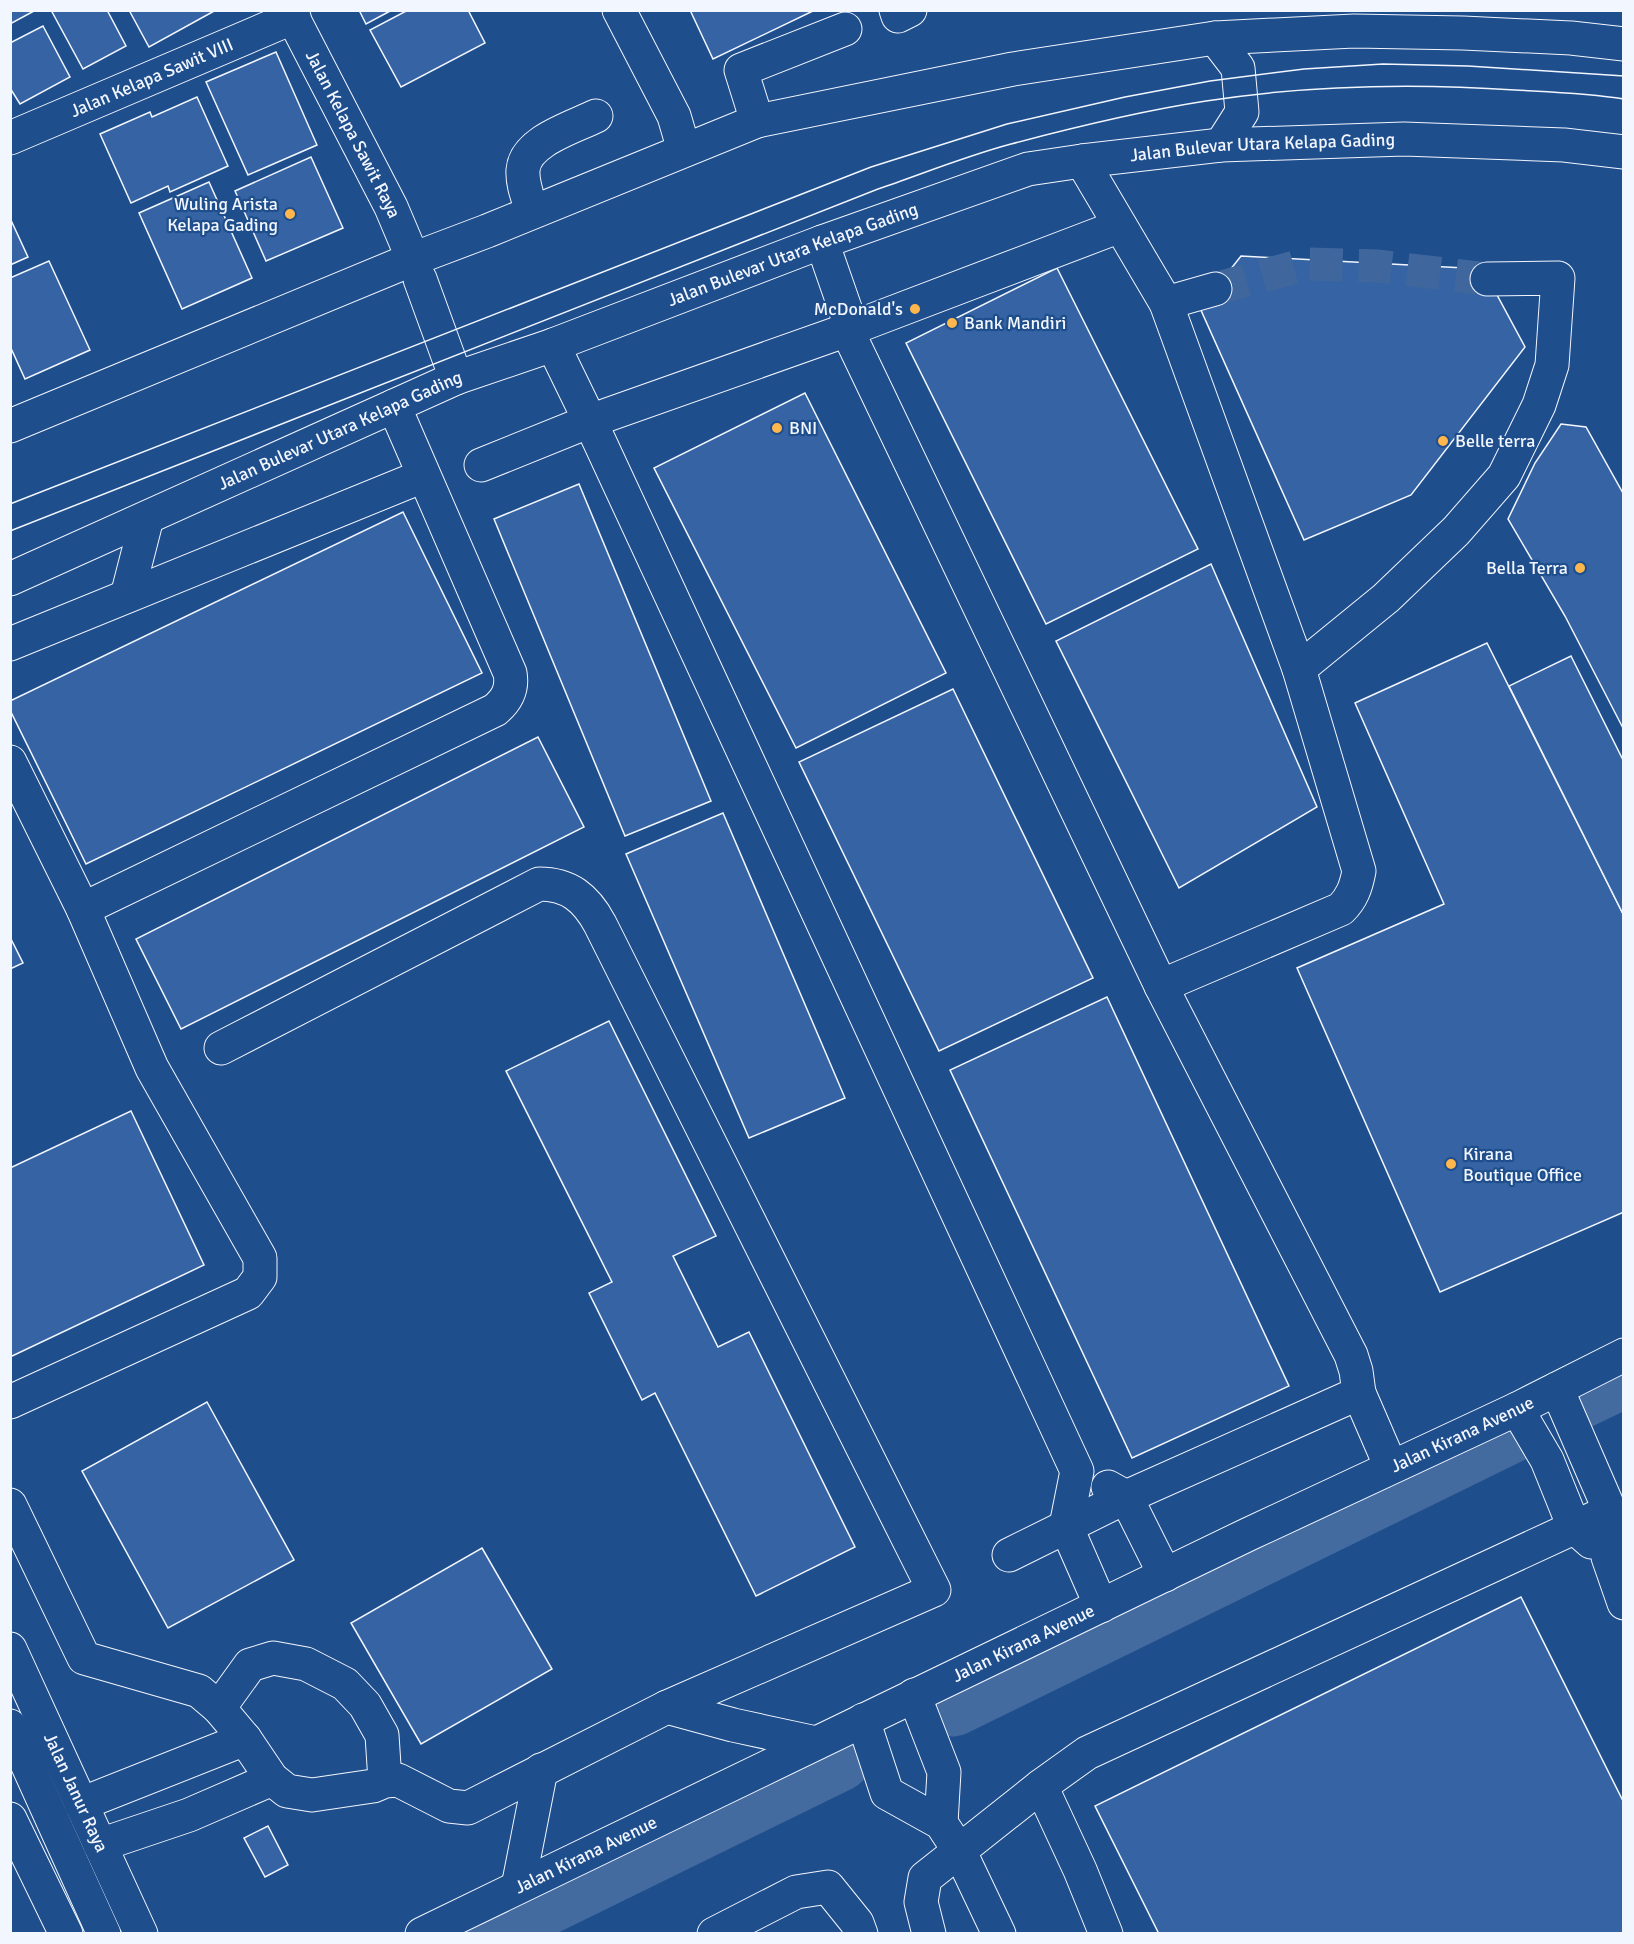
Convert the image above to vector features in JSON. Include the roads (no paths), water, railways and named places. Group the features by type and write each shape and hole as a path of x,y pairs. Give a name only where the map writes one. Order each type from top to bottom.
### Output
{"main road":[{"path":"619,10 674,116 684,150"},
{"name":"Jalan Kelapa Sawit VIII","path":"10,138 292,14"},
{"name":"Jalan Kelapa Sawit Raya","path":"292,14 391,207 417,269 456,378"},
{"path":"757,121 741,70 845,29"},
{"path":"10,426 356,282 417,269 487,231 532,211 757,121 1013,69 1215,38 1354,31 1463,33 1623,44"},
{"path":"1215,38 1238,68 1242,112 1221,145"},
{"path":"532,211 524,186 523,168 530,153 545,140 596,116"},
{"name":"Jalan Bulevar Utara Kelapa Gading","path":"10,579 456,378 553,345 814,245 1028,169 1221,145 1404,139 1564,145 1623,152"},
{"path":"1082,161 1166,303 1299,669 1359,871 1351,900 1341,909 1161,986"},
{"path":"481,465 590,421 847,330 1120,226"},
{"path":"814,245 847,314 847,330 1161,986 1351,1355 1359,1394 1391,1467"},
{"path":"1299,669 1386,598 1456,531 1504,476 1539,405 1552,365 1558,278 1487,279"},
{"path":"1166,303 1215,289"},
{"path":"553,345 1077,1471 1066,1526 1101,1606"},
{"path":"83,909 495,710 504,702 512,683 510,673 394,406"},
{"path":"10,644 423,476"},
{"path":"127,596 147,518"},
{"path":"10,762 83,909 152,1068 260,1258 260,1277 248,1293 10,1402"},
{"path":"10,1504 84,1658 199,1691 219,1708 245,1739 272,1779 287,1791 312,1796 398,1780 449,1806 468,1808 667,1707 934,1590 593,912 573,892 561,886 539,884 221,1048"},
{"name":"Jalan Kirana Avenue","path":"422,1934 914,1695 1517,1409 1623,1354"},
{"path":"1557,1389 1610,1511 1608,1557 1623,1603"},
{"path":"1009,1555 1126,1497 1359,1394"},
{"path":"1517,1409 1547,1460 1574,1527 1608,1557"},
{"path":"1077,1471 1126,1497 1166,1575"},
{"path":"929,1934 921,1902 925,1878 1041,1786 1087,1753 1610,1511"},
{"name":"Jalan Janur Raya","path":"10,1649 23,1737 104,1934"},
{"path":"219,1708 250,1665 273,1658 306,1665 345,1684 365,1705 382,1735 385,1781"},
{"path":"914,1695 944,1772 941,1822"},
{"path":"667,1707 733,1725 816,1743"},
{"path":"863,1720 887,1792 941,1822 960,1852 999,1934"},
{"name":"Jalan Janur Raya","path":"23,1737 81,1804 141,1934"},
{"path":"81,1804 245,1739"},
{"path":"518,1887 541,1770"},
{"path":"100,1845 189,1815 272,1779"},
{"path":"1041,1786 1080,1870 1106,1934"},
{"path":"10,1819 66,1934"},
{"path":"714,1934 796,1892 828,1887 856,1923 861,1934"}],"waterway":[{"path":"1581,1397 1624,1376"},
{"path":"953,1705 1510,1432"},
{"path":"484,1934 839,1760"}],"tunnel":[{"path":"1215,289 1306,264 1377,266 1487,279"}],"tram line":[{"path":"10,504 871,167 1007,124 1125,97 1210,81 1304,69 1383,64 1468,66 1624,76"},
{"path":"10,531 878,189 1011,144 1108,120 1182,105 1322,89 1399,86 1476,88 1596,95 1624,99"}],"place":[{"name":"Wuling Arista Kelapa Gading","path":"290,214"},
{"name":"McDonald's","path":"915,309"},
{"name":"Bank Mandiri","path":"952,323"},
{"name":"BNI","path":"777,428"},
{"name":"Belle terra","path":"1443,441"},
{"name":"Bella Terra","path":"1580,568"},
{"name":"Kirana Boutique Office","path":"1451,1164"}]}
